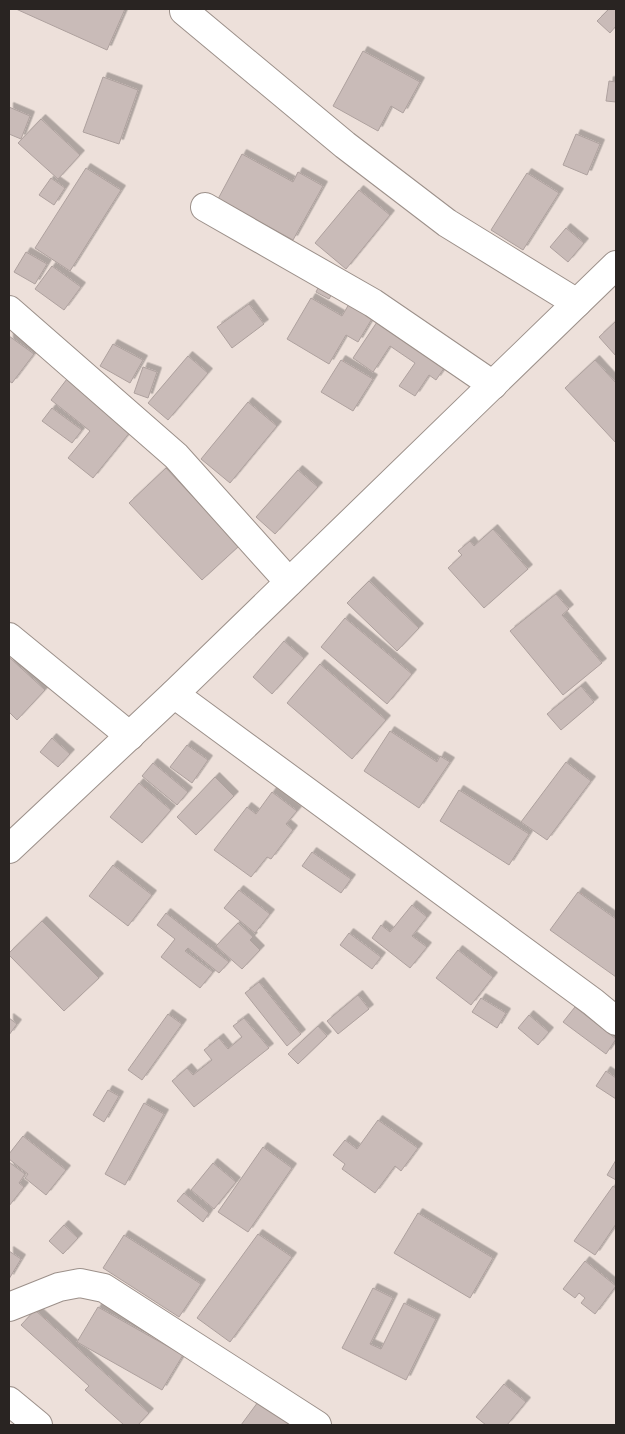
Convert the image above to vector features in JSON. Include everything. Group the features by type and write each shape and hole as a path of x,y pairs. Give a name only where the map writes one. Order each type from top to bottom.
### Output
{"street":[{"path":"184,11 345,145 448,224 577,303"},
{"path":"205,207 373,303 493,385"},
{"path":"9,849 174,694 616,265"},
{"path":"9,310 176,456 289,582"},
{"path":"9,637 130,736"},
{"path":"174,694 585,996 616,1021"},
{"path":"9,1307 59,1287 80,1283 104,1288 317,1425"},
{"path":"9,1401 38,1425"}],"building":[{"path":"16,9 125,9 107,50"},
{"path":"609,9 616,9 616,26 610,33 597,21"},
{"path":"363,51 420,82 403,113 391,106 378,131 333,106"},
{"path":"103,77 138,90 119,144 83,132"},
{"path":"609,81 616,82 616,102 606,101"},
{"path":"9,107 30,116 21,139 9,134"},
{"path":"41,119 80,155 58,179 18,143"},
{"path":"576,134 600,144 587,175 563,165"},
{"path":"242,154 293,182 298,172 323,186 293,240 218,199"},
{"path":"86,168 121,190 70,271 35,248"},
{"path":"527,173 559,193 523,250 491,230"},
{"path":"51,178 65,188 54,205 39,195"},
{"path":"359,190 390,215 346,269 315,243"},
{"path":"566,228 584,243 568,262 550,247"},
{"path":"26,252 47,264 35,284 14,272"},
{"path":"52,266 81,287 64,310 35,289"},
{"path":"324,276 338,283 329,299 316,292"},
{"path":"311,298 342,316 352,299 376,312 358,342 346,335 329,364 287,339"},
{"path":"249,304 264,324 232,348 217,327"},
{"path":"383,313 451,358 436,380 429,375 415,396 399,386 415,363 390,346 373,372 353,358"},
{"path":"616,321 616,356 599,337"},
{"path":"9,336 34,354 12,383 9,381"},
{"path":"113,344 143,360 130,383 100,366"},
{"path":"188,356 208,373 168,420 148,403"},
{"path":"341,360 373,379 353,411 321,392"},
{"path":"595,360 616,383 616,443 565,388"},
{"path":"143,367 157,372 148,398 134,393"},
{"path":"70,375 135,426 93,478 68,458 90,431 51,400"},
{"path":"248,402 277,426 230,483 201,459"},
{"path":"52,408 82,430 72,443 42,421"},
{"path":"166,468 239,546 202,580 129,503"},
{"path":"298,470 318,487 275,534 256,517"},
{"path":"493,529 528,569 484,608 448,568 462,555 458,551 470,541 474,546"},
{"path":"369,581 419,628 397,651 347,603"},
{"path":"556,594 569,609 562,615 602,663 563,695 510,631"},
{"path":"345,618 412,674 387,704 321,647"},
{"path":"284,641 304,658 272,694 253,677"},
{"path":"9,657 45,690 17,720 9,712"},
{"path":"320,664 386,720 352,759 287,703"},
{"path":"581,686 594,702 561,730 547,714"},
{"path":"390,731 437,762 440,756 450,762 419,808 364,771"},
{"path":"52,738 70,754 58,767 40,752"},
{"path":"187,745 208,760 192,783 170,767"},
{"path":"566,762 591,781 547,840 521,822"},
{"path":"153,763 188,792 177,805 142,776"},
{"path":"215,777 234,796 196,835 177,817"},
{"path":"139,783 171,810 142,843 110,817"},
{"path":"459,790 529,834 509,865 440,821"},
{"path":"272,792 297,811 286,824 293,830 271,859 267,857 251,877 214,850 247,807 256,814"},
{"path":"312,852 351,879 341,893 302,866"},
{"path":"113,865 152,895 128,926 89,896"},
{"path":"239,890 270,914 255,933 224,908"},
{"path":"578,892 616,919 616,977 550,930"},
{"path":"412,905 427,917 412,936 427,947 410,968 372,938 381,925 390,932"},
{"path":"166,913 229,962 219,973 188,948 185,951 213,972 200,988 161,957 175,939 157,925"},
{"path":"42,921 99,978 64,1011 9,955"},
{"path":"238,923 253,937 250,940 260,950 242,969 216,946"},
{"path":"349,933 381,957 372,969 340,945"},
{"path":"458,950 493,977 471,1005 436,978"},
{"path":"259,982 301,1034 287,1046 245,993"},
{"path":"358,995 369,1009 338,1034 327,1021"},
{"path":"481,998 506,1013 497,1028 472,1012"},
{"path":"575,1007 616,1039 606,1054 563,1022"},
{"path":"168,1014 182,1024 142,1080 128,1070"},
{"path":"529,1015 549,1032 538,1045 518,1028"},
{"path":"9,1018 17,1024 9,1035"},
{"path":"244,1018 269,1048 194,1107 172,1081 187,1068 193,1075 212,1060 204,1050 219,1038 228,1049 242,1037 233,1026"},
{"path":"318,1026 327,1036 298,1064 288,1054"},
{"path":"606,1071 616,1078 616,1099 596,1086"},
{"path":"108,1090 119,1096 104,1122 93,1115"},
{"path":"144,1103 164,1114 125,1185 105,1174"},
{"path":"378,1120 418,1148 401,1171 395,1166 375,1193 342,1169 345,1164 333,1155 345,1140 357,1149"},
{"path":"23,1136 66,1170 46,1195 25,1178 28,1174 9,1159 9,1154"},
{"path":"263,1147 292,1168 248,1232 218,1212"},
{"path":"616,1160 616,1180 607,1175"},
{"path":"9,1162 25,1174 19,1183 24,1187 9,1206"},
{"path":"213,1163 236,1182 214,1209 191,1190"},
{"path":"613,1186 616,1188 616,1224 595,1255 574,1241"},
{"path":"184,1193 209,1213 203,1222 177,1201"},
{"path":"418,1213 493,1258 470,1298 394,1253"},
{"path":"64,1225 78,1238 63,1254 49,1241"},
{"path":"258,1234 292,1257 230,1342 197,1318"},
{"path":"124,1235 201,1284 179,1317 103,1268"},
{"path":"9,1251 21,1259 9,1279"},
{"path":"585,1261 616,1286 595,1314 581,1303 585,1298 579,1293 575,1298 563,1289"},
{"path":"373,1288 393,1298 370,1344 381,1349 404,1303 436,1319 406,1380 342,1348"},
{"path":"98,1307 183,1355 162,1390 77,1342"},
{"path":"35,1310 149,1413 138,1425 124,1425 85,1390 89,1386 21,1325"},
{"path":"504,1384 526,1402 507,1425 486,1425 476,1417"},
{"path":"258,1402 289,1424 241,1425"}]}
